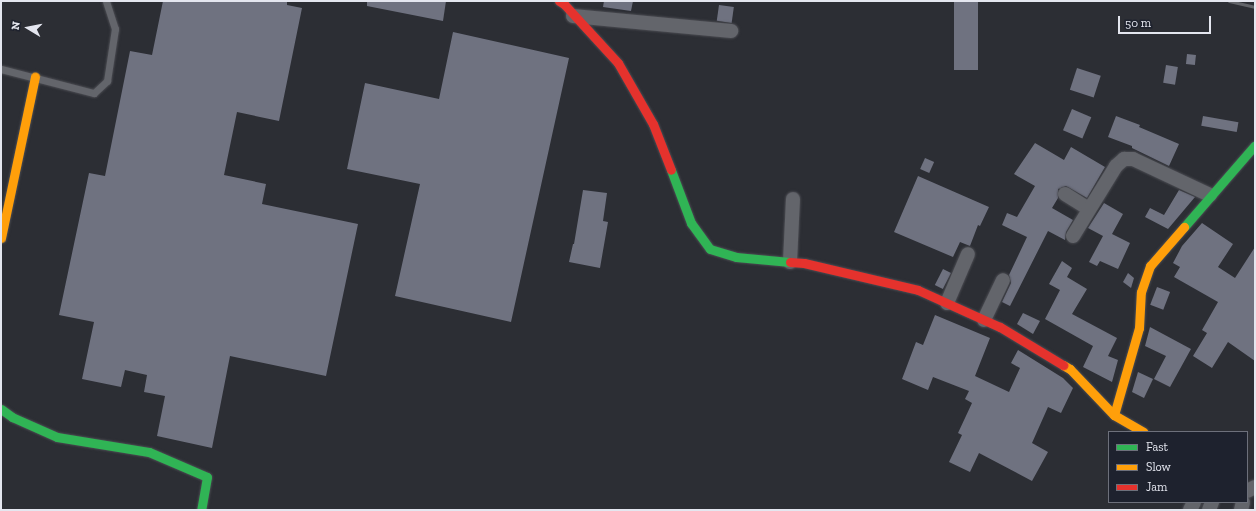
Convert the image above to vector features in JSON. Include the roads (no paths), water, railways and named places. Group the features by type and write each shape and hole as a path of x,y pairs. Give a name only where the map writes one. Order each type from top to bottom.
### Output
{"street":[{"path":"562,2 573,16 618,63 653,124 691,223 710,249 736,257 804,263 918,290 1000,327 1070,369 1114,415 1141,431"},
{"path":"573,16 731,31"},
{"path":"1,238 35,77"},
{"path":"1114,415 1139,328 1141,292 1150,266 1210,195 1255,145"},
{"path":"1073,236 1116,166 1124,159 1133,159 1210,195"},
{"path":"1065,194 1089,209"},
{"path":"790,262 793,199"},
{"path":"947,303 968,254"},
{"path":"984,320 1003,280"},
{"path":"1,409 12,417 57,437 149,452 207,477 201,510"}],"lane":[{"path":"1,69 94,93 107,81 115,29 106,1"}],"railway":[{"path":"1229,1 1255,7"}]}
